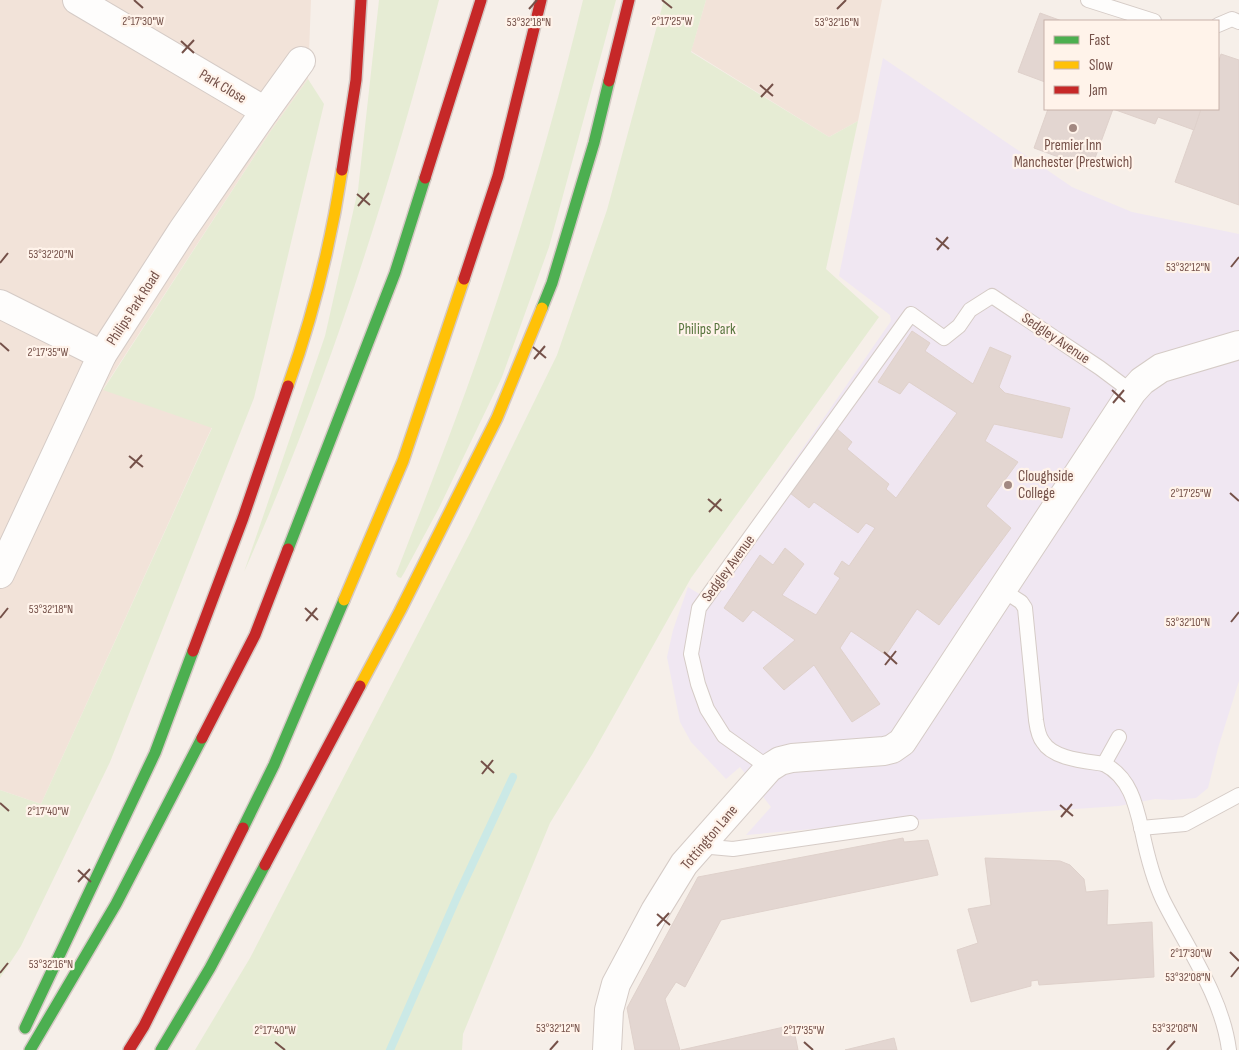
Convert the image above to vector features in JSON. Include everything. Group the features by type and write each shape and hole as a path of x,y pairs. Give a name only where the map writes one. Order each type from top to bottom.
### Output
{"highway":[{"path":"19,1042 155,753 243,518 304,341 334,222 356,80 361,0"},
{"path":"30,1050 116,904 255,635 395,273 481,0"},
{"path":"129,1050 144,1026 274,765 402,461 498,176 541,0"},
{"path":"161,1050 210,968 400,611 497,418 552,283 594,144 629,0"}],"street":[{"name":"Park Close","path":"78,0 265,110"},
{"name":"Philips Park Road","path":"1,567 102,355 182,231 265,110 301,62"},
{"path":"0,304 102,355"},
{"path":"769,768 780,761 806,756 863,754 884,751 892,749 902,742 1132,392 1142,381 1161,368 1239,345"},
{"name":"Tottington Lane","path":"607,1050 609,1010 616,984 651,919 684,864 769,768"}],"lane":[{"path":"1088,0 1151,20"},
{"path":"1219,25 1232,20 1239,22"},
{"name":"Sedgley Avenue","path":"769,768 724,736 707,709 698,684 691,654 699,608 911,314 944,338 960,326 970,310 992,296 1100,368 1132,392"},
{"path":"1001,589 1021,602 1025,608 1036,720 1043,744 1057,755 1104,764 1113,769 1126,782 1138,815 1157,886 1215,1002 1227,1035 1229,1050"},
{"path":"1104,764 1119,737"},
{"path":"1141,828 1185,824 1239,795"},
{"path":"700,846 733,849 911,823"}],"shaded area":[{"path":"0,0 311,0 308,79 270,132 103,389 212,427 41,804 0,790"},
{"path":"706,0 882,0 858,121 829,137 691,51"},
{"name":"Cloughside College","path":"883,58 1072,187 1132,212 1239,234 1239,681 1218,748 1208,788 1196,798 1155,799 1119,806 914,820 746,835 771,807 740,767 726,779 691,742 680,722 667,657 673,630 688,587 701,595 891,321 890,315 839,276"}],"green space":[{"path":"379,0 439,0 399,146 353,290 302,432 244,572 325,336 358,190"},
{"path":"583,0 616,0 549,247 502,377 439,508 401,578 396,574 469,381 517,238 552,120"},
{"name":"Philips Park","path":"664,0 706,0 691,52 829,137 858,121 826,269 879,317 691,578 593,753 550,823 463,1034 462,1050 195,1050 250,958 471,531 557,355 607,210"},
{"path":"308,79 324,104 254,398 110,762 21,946 0,978 0,790 41,804 212,428 103,390 270,132"}],"building":[{"path":"1040,13 1059,20 1044,20 1044,82 1018,72"},
{"path":"1221,54 1239,60 1239,205 1175,182 1201,110 1219,110 1219,61"},
{"name":"Premier Inn Manchester (Prestwich)","path":"1048,110 1113,110 1091,169 1034,148"},
{"name":"Premier Inn Manchester (Prestwich)","path":"1116,110 1201,110 1194,130 1158,117 1155,124"},
{"path":"912,331 930,343 925,351 973,384 990,347 1011,356 999,387 1005,393 1070,408 1062,438 994,424 985,441 1018,462 986,506 1011,528 939,625 917,609 886,655 851,631 840,648 880,704 852,722 814,665 784,690 763,668 795,640 753,610 743,622 724,608 760,555 773,565 785,548 804,564 782,595 816,615 840,578 834,574 842,561 849,566 875,528 866,523 858,533 814,502 809,508 790,493 836,428 852,442 847,449 889,484 886,489 896,498 957,413 909,382 900,394 878,382"},
{"path":"903,838 904,842 928,840 938,875 721,920 685,987 676,982 665,999 680,1050 635,1050 627,1008 698,877"},
{"path":"985,858 1060,861 1070,865 1084,879 1086,892 1108,890 1107,925 1152,922 1154,977 1039,985 1038,980 1031,981 1031,986 971,1002 957,950 978,943 968,909 991,905"},
{"path":"793,1025 798,1050 681,1050"},
{"path":"894,1038 897,1050 845,1050"}],"waterway":[{"path":"390,1050 458,895 513,777"}],"traffic: fast":[{"path":"542,308 552,283 594,143 609,81"},
{"path":"288,549 395,273 425,178"},
{"path":"243,828 274,765 344,600"},
{"path":"25,1028 155,753 193,651"},
{"path":"30,1050 116,904 202,738"},
{"path":"161,1050 210,968 265,865"}],"traffic: slow":[{"path":"288,386 320,279 342,170"},
{"path":"344,600 403,461 464,279"},
{"path":"360,686 497,418 542,308"}],"traffic: jam":[{"path":"342,170 356,80 361,0"},
{"path":"425,178 481,0"},
{"path":"464,279 498,176 541,0"},
{"path":"609,81 629,0"},
{"path":"193,651 243,518 288,386"},
{"path":"202,738 255,635 288,549"},
{"path":"265,865 360,686"},
{"path":"129,1050 144,1026 243,828"}],"place":[{"name":"Premier Inn Manchester (Prestwich)","path":"1073,128"},
{"name":"Cloughside College","path":"1008,485"}]}
